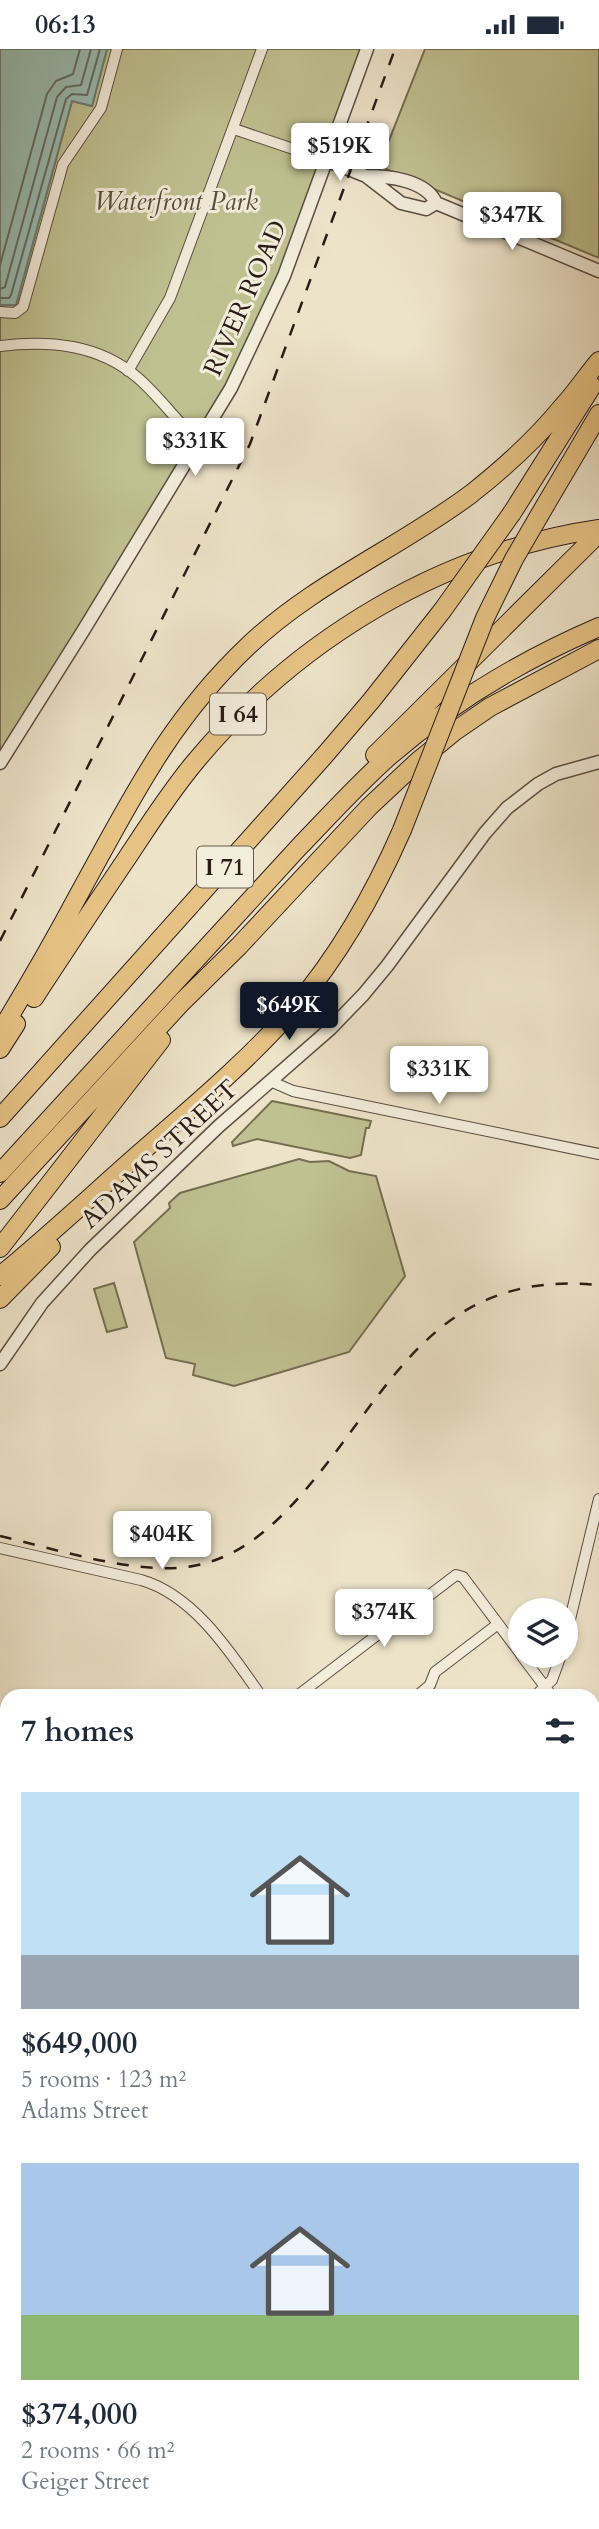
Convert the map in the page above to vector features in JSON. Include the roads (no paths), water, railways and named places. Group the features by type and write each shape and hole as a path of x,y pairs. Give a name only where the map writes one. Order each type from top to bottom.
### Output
{"highway":[{"path":"0,1032 37,970 140,781 169,736 216,678 250,644 294,608 454,505 492,477 550,422 599,361"},
{"name":"I 71","path":"0,1118 378,692 442,611 512,513 599,374"},
{"path":"0,1276 265,1039 310,989 331,960 361,913 402,830 485,618 514,559 599,414"},
{"path":"252,898 292,843 332,799 599,531"},
{"name":"I 64","path":"0,1048 174,788 235,717 283,673 359,618 443,575 501,552 545,540 599,531"},
{"path":"0,1173 349,795 412,738 470,695 506,673 599,627"},
{"path":"0,1200 182,1002 239,946 348,829 429,751 490,707 597,651"},
{"path":"0,1248 130,1078 239,946"},
{"path":"0,1299 170,1126"},
{"path":"0,1289 65,1233"}],"street":[{"path":"0,312 15,313 23,307 63,164 101,108 117,49"},
{"path":"128,372 170,298 262,49"},
{"name":"RIVER ROAD","path":"0,763 231,388 284,276 367,49"},
{"path":"234,129 366,176 401,203 426,209 436,203"},
{"path":"366,176 388,177 416,185 431,194 436,203 599,271"},
{"path":"0,345 29,342 80,347 108,358 137,377 198,441"},
{"name":"ADAMS STREET","path":"0,1364 42,1303 72,1269 219,1126 340,1019 375,981 485,833 508,808 529,790 556,774 599,762"},
{"path":"270,1081 293,1091 599,1154"},
{"path":"576,1598 599,1499"},
{"path":"0,1548 156,1585 213,1631 256,1689"},
{"path":"588,1550 599,1556"},
{"path":"306,1689 456,1575 463,1577 508,1638"},
{"path":"425,1689 430,1685 435,1672 498,1625"},
{"path":"531,1668 545,1687 552,1680 556,1668"}],"water":[{"path":"0,49 107,49 92,106 72,101 16,305 0,305"}],"railway":[{"path":"0,941 250,444 395,49"},
{"path":"0,1536 96,1560 147,1567 193,1566 225,1556 253,1540 290,1507 391,1379 421,1345 455,1317 495,1296 542,1285 599,1285"}],"park label":[{"name":"Waterfront Park","path":"176,201"}]}
